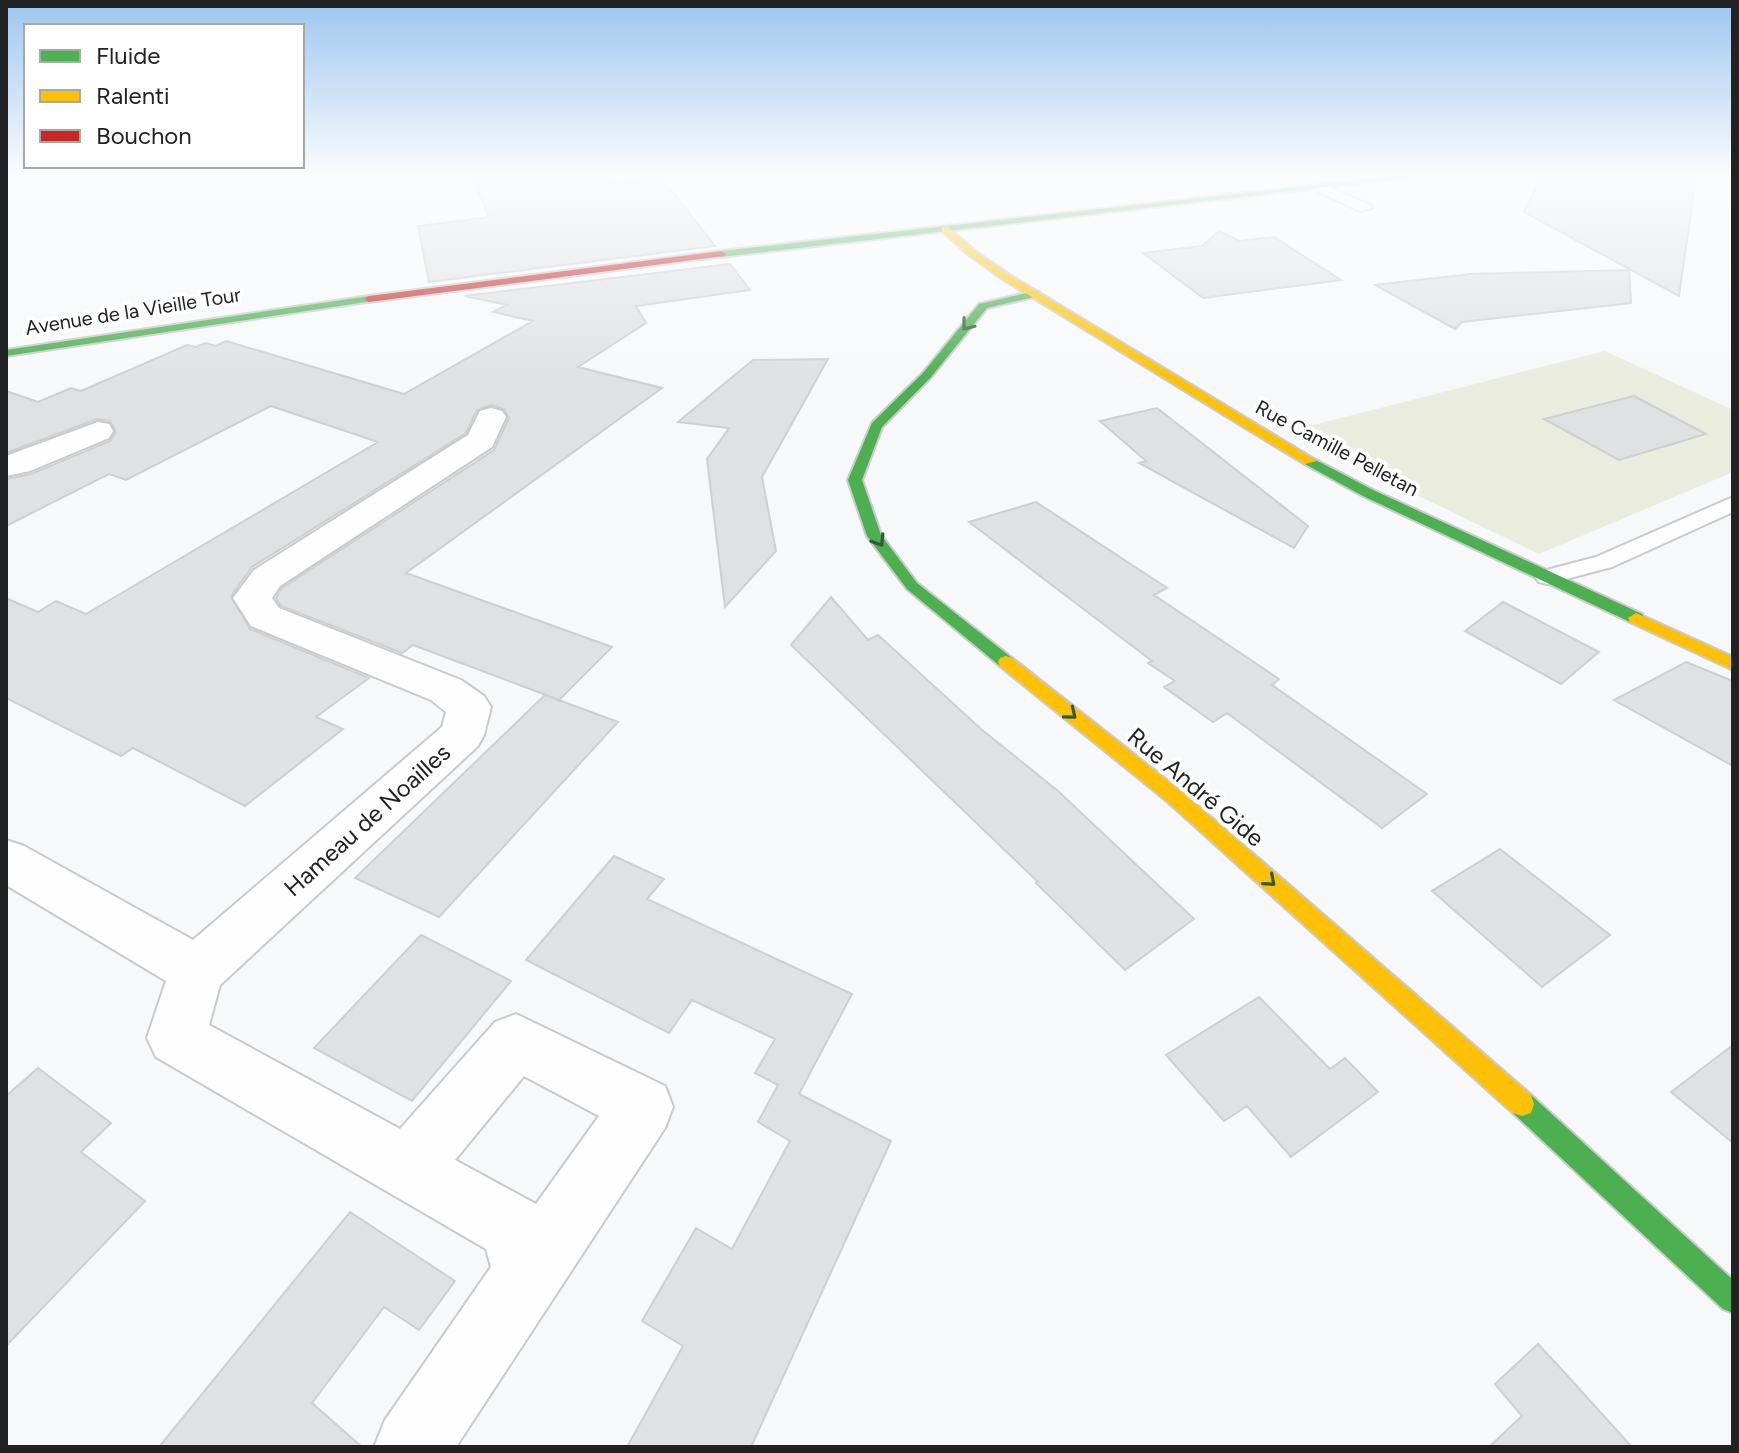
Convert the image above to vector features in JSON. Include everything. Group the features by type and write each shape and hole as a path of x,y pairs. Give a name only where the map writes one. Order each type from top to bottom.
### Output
{"street":[{"name":"Avenue de la Vieille Tour","path":"6,353 448,289 814,245"},
{"name":"Rue Camille Pelletan","path":"962,245 1241,422 1368,493 1733,664"},
{"name":"Rue André Gide","path":"1035,294 983,306 927,375 876,426 855,480 874,536 912,586 1175,797 1488,1072 1733,1299"},
{"name":"Hameau de Noailles","path":"197,971 462,735 469,707 446,690 265,617 252,598 267,578 481,440 491,417"},
{"path":"6,466 19,464 98,431"},
{"path":"6,860 197,971 176,1038 514,1228 527,1274"},
{"path":"408,1168 516,1041 643,1107 412,1447"}],"lane":[{"path":"1547,577 1604,562 1733,504"}],"shaded area":[{"path":"1605,351 1733,410 1733,472 1539,554 1286,432"}],"building":[{"path":"422,245 715,246 429,282"},
{"path":"1286,245 1341,280 1203,298 1143,253 1202,246"},
{"path":"1585,245 1686,245 1679,296"},
{"path":"730,264 750,290 636,306 646,323 578,367 662,388 406,573 612,647 559,700 413,645 402,653 281,606 276,598 282,588 494,450 509,418 504,409 492,405 477,410 466,433 252,567 231,596 250,629 369,678 316,717 343,729 245,806 133,748 121,756 6,698 6,598 38,612 56,601 86,614 378,442 271,406 126,480 109,474 6,526 6,479 31,474 110,441 116,432 110,421 97,419 6,453 6,391 38,402 71,388 81,391 187,345 196,347 206,343 216,346 226,341 404,394 533,321 493,312 507,305 465,296"},
{"path":"1629,270 1631,303 1462,322 1455,329 1375,285 1470,274"},
{"path":"828,359 762,477 776,551 725,607 707,459 729,428 678,422 753,360"},
{"path":"1634,396 1706,434 1619,460 1544,419"},
{"path":"1157,408 1308,526 1294,548 1139,463 1146,461 1100,421"},
{"path":"1036,502 1167,588 1154,595 1279,679 1272,685 1427,794 1382,828 1227,713 1213,722 1164,687 1175,681 969,522"},
{"path":"831,597 868,640 878,635 981,729 1058,791 1194,919 1125,970 791,645"},
{"path":"1503,602 1599,652 1561,684 1465,631"},
{"path":"1686,662 1733,681 1733,766 1614,700"},
{"path":"545,695 618,722 439,917 355,878"},
{"path":"1500,849 1610,935 1542,987 1432,891"},
{"path":"614,856 664,879 647,899 852,994 799,1094 891,1141 751,1447 627,1447 683,1346 642,1321 696,1228 732,1249 790,1141 758,1122 778,1085 755,1073 775,1039 692,1000 669,1033 526,960"},
{"path":"421,935 511,981 412,1101 314,1048"},
{"path":"1259,997 1330,1069 1345,1058 1378,1092 1291,1157 1247,1106 1224,1121 1166,1055"},
{"path":"1733,1045 1733,1143 1671,1092"},
{"path":"38,1068 111,1123 81,1152 145,1201 6,1346 6,1096"},
{"path":"350,1212 455,1281 419,1330 384,1307 312,1403 362,1447 159,1447"},
{"path":"1538,1344 1632,1447 1489,1447 1522,1416 1495,1384"}],"traffic: fast":[{"path":"721,254 803,245"},
{"path":"1006,662 912,586 874,536 855,480 876,426 927,375 983,306 1035,294"},
{"path":"6,353 369,299"},
{"path":"1310,461 1368,493 1636,618"},
{"path":"1522,1104 1733,1299"}],"traffic: slow":[{"path":"962,245 1004,276 1310,461"},
{"path":"1636,618 1733,664"},
{"path":"1006,662 1175,797 1522,1104"}],"traffic: jam":[{"path":"369,299 721,254"}]}
